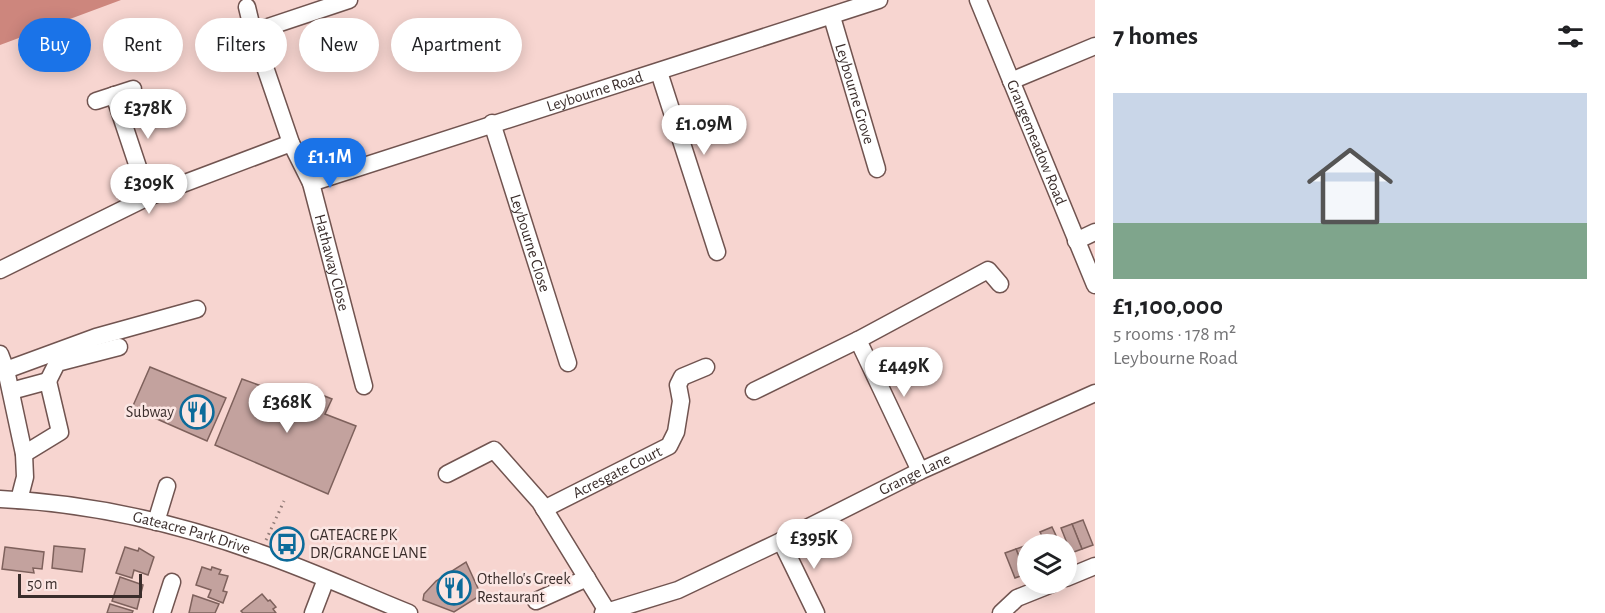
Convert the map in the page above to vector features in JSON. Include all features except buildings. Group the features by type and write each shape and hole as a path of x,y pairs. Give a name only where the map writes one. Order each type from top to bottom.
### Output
{"street":[{"path":"287,21 349,0"},
{"name":"Leybourne Road","path":"310,183 879,0"},
{"name":"Grangemeadow Road","path":"978,0 1095,285"},
{"name":"Hathaway Close","path":"247,7 250,18"},
{"name":"Leybourne Grove","path":"832,17 877,169"},
{"path":"1011,81 1095,46"},
{"name":"Hathaway Close","path":"267,72 291,143 310,183 363,386"},
{"path":"659,72 717,252"},
{"path":"96,101 133,89"},
{"path":"114,95 148,197"},
{"name":"Leybourne Close","path":"492,123 568,363"},
{"path":"0,270 148,197 291,143"},
{"path":"1076,241 1095,232"},
{"path":"754,391 858,340 988,270 1000,284"},
{"path":"6,370 96,337 196,309"},
{"path":"858,340 920,471"},
{"path":"24,454 60,432 48,381 57,363 119,347"},
{"path":"0,354 6,370 24,454 24,477 19,500"},
{"name":"Acresgate Court","path":"544,509 669,446 676,432 681,401 678,385 682,377 706,367"},
{"path":"11,392 48,381"},
{"name":"Grange Lane","path":"605,612 678,590 920,471 1095,393"},
{"path":"447,474 494,450 544,509 605,612"},
{"path":"156,522 167,486"},
{"name":"Gateacre Park Drive","path":"0,499 90,508 156,522 261,553 409,613"},
{"path":"781,541 816,613"},
{"path":"1077,574 1095,567"},
{"path":"536,601 586,578"},
{"path":"313,613 326,579"},
{"path":"162,613 172,582"},
{"path":"1001,613 1017,598 1027,594"}],"path":[{"path":"261,553 284,501"}],"shaded area":[{"path":"0,0 121,0 73,18 18,18 18,38 0,45"}],"place":[{"name":"Subway","path":"197,412"},
{"name":"GATEACRE PK DR/GRANGE LANE","path":"287,544"},
{"name":"Othello's Greek Restaurant","path":"454,588"}]}
